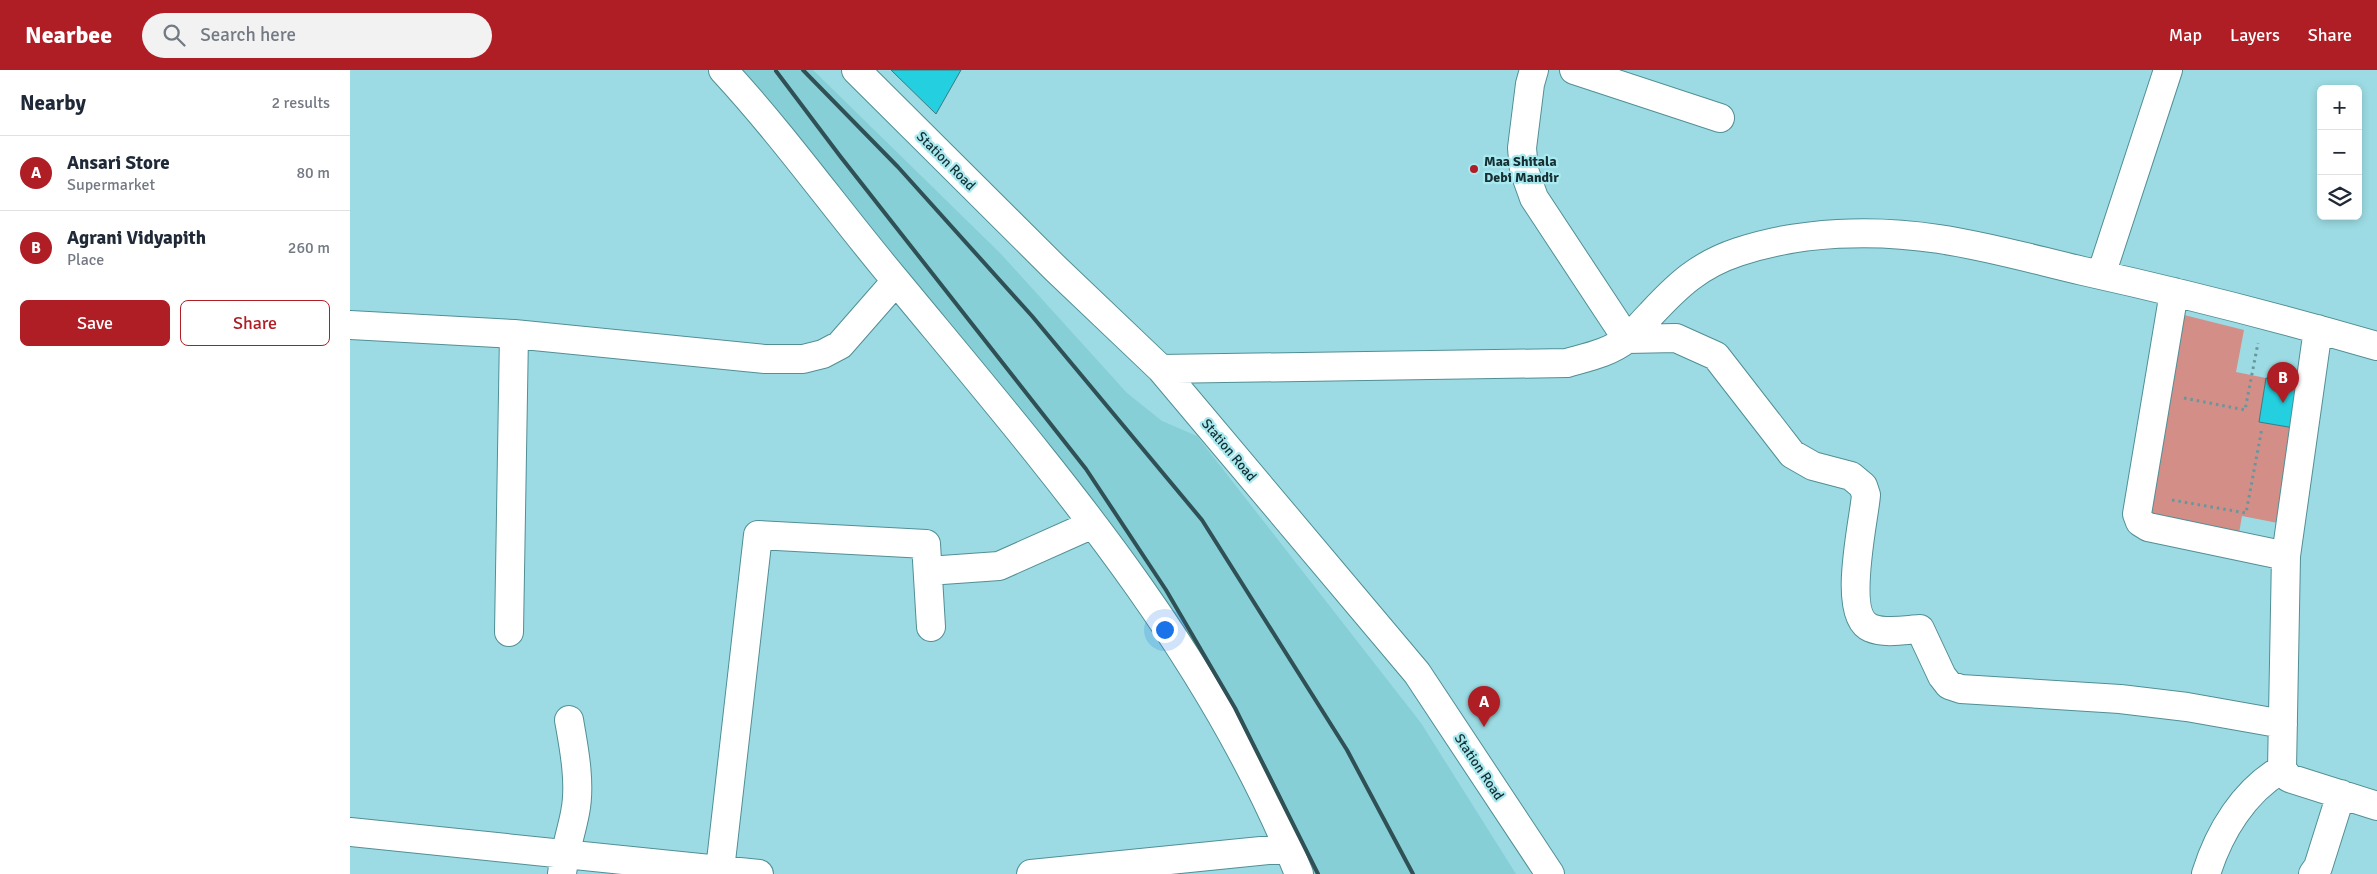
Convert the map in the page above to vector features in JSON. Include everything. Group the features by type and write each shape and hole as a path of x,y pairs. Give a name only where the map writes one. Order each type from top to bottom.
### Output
{"street":[{"path":"723,70 752,101 896,281 978,379 1093,524 1152,603 1219,712 1256,778 1289,848 1299,874"},
{"name":"Station Road","path":"856,70 1049,262 1161,369 1417,673 1550,874"},
{"path":"1534,70 1526,111 1522,148 1524,170 1534,198 1627,339"},
{"path":"1574,70 1720,118"},
{"path":"2102,275 2168,70"},
{"path":"1161,369 1567,364 1605,352 1627,339 1680,283 1706,265 1738,252 1782,240 1833,235 1887,233 1941,239 2102,275 2174,292 2262,319 2318,329 2377,346"},
{"path":"350,325 514,334 766,359 803,359 823,354 840,345 896,281"},
{"path":"2174,292 2137,514 2138,519 2148,527 2286,556"},
{"path":"2318,329 2286,556 2282,769 2289,778 2377,806"},
{"path":"508,632 514,334"},
{"path":"1627,339 1676,338 1716,356 1792,454 1814,466 1851,476 1858,480 1863,486 1866,495 1856,572 1856,592 1860,617 1869,628 1883,631 1920,629 1942,676 1949,685 1962,689 2120,699 2187,707 2283,724"},
{"path":"928,571 999,566 1093,524"},
{"path":"720,870 758,535 926,544 931,627"},
{"path":"563,864 576,812 576,760 569,720"},
{"path":"2206,874 2211,859 2237,810 2260,784 2282,769"},
{"path":"2313,874 2318,867 2342,794"},
{"path":"350,832 563,864 720,870 760,874"},
{"path":"1031,874 1289,848"}],"path":[{"path":"2175,396 2245,410 2262,319"},
{"path":"2165,499 2246,514 2262,428"}],"shaded area":[{"path":"735,70 813,70 1001,254 1127,393 1162,421 1197,436 1421,723 1516,874 1307,874 1211,679"},
{"path":"2176,313 2244,330 2236,372 2266,378 2259,422 2300,429 2283,524 2242,516 2238,539 2147,517"}],"building":[{"path":"891,70 961,70 936,114"},
{"path":"2266,378 2307,384 2300,429 2259,422"}],"railway":[{"path":"803,70 898,167 1032,316 1202,520 1347,750 1413,874"},
{"path":"776,71 840,156 1086,469 1166,590 1235,708 1318,874"}],"place":[{"name":"Maa Shitala Debi Mandir","path":"1474,169"},
{"name":"Agrani Vidyapith","path":"2283,403"},
{"name":"Ansari Store","path":"1484,727"}]}
